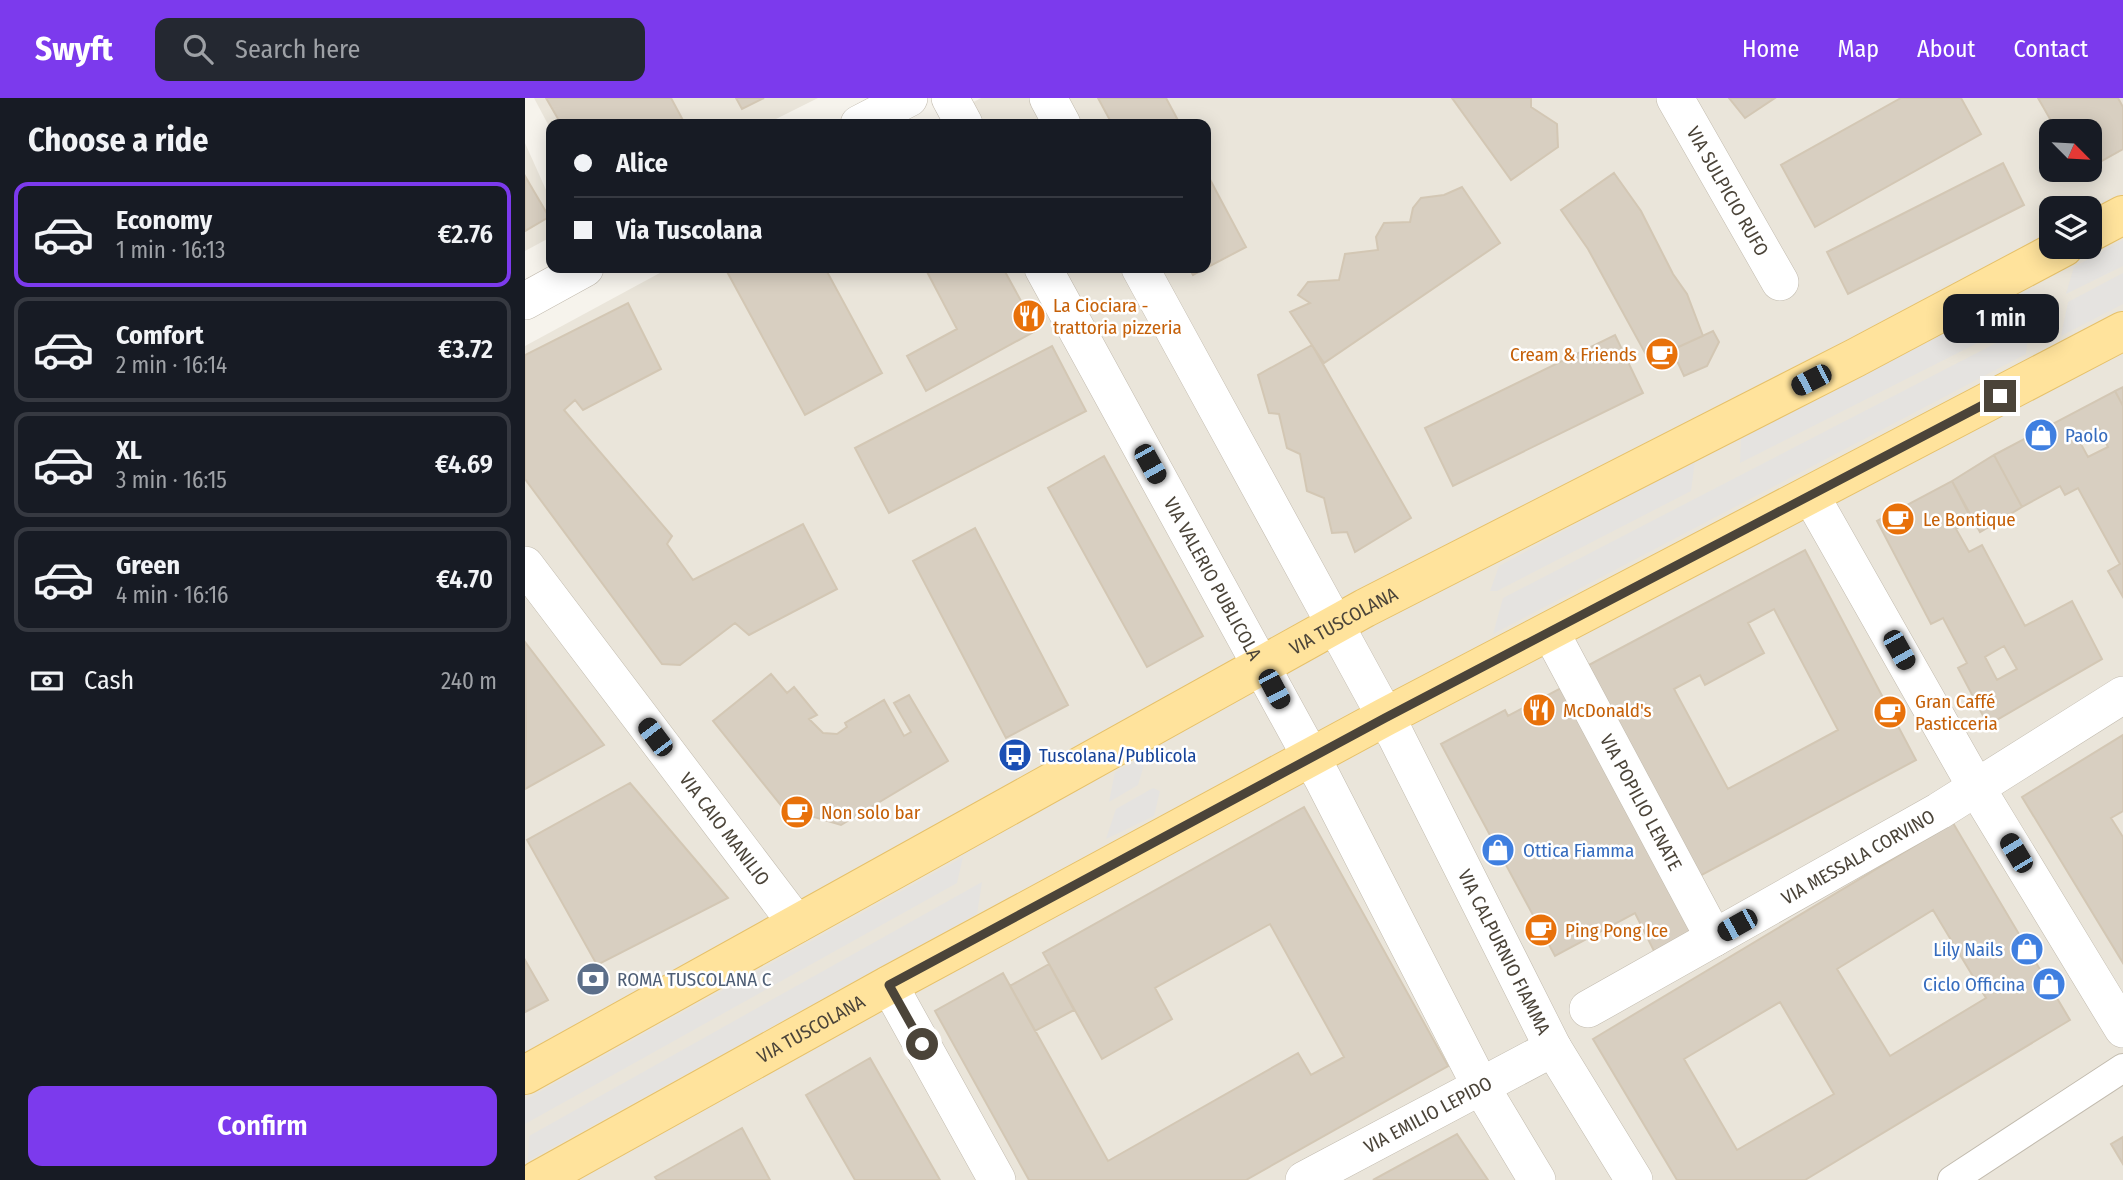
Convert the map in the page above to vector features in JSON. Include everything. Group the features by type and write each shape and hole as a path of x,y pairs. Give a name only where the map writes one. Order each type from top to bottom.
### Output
{"main road":[{"path":"2102,226 2123,215"},
{"name":"VIA TUSCOLANA","path":"525,1075 1334,626 2041,259"},
{"name":"VIA TUSCOLANA","path":"538,1180 889,985 1385,718 2123,331"}],"street":[{"path":"869,119 909,98"},
{"path":"950,98 961,119"},
{"path":"1048,98 1059,119"},
{"name":"VIA SULPICIO RUFO","path":"1675,98 1780,282"},
{"path":"525,301 576,273"},
{"name":"VIA VALERIO PUBLICOLA","path":"1046,273 1312,758"},
{"path":"1143,273 1334,626"},
{"path":"1811,496 1976,787 2123,1029"},
{"name":"VIA CAIO MANILIO","path":"525,565 797,924"},
{"name":"VIA CALPURNIO FIAMMA","path":"1334,626 1385,718 1553,1048 1634,1180"},
{"name":"VIA POPILIO LENATE","path":"1550,631 1714,938"},
{"name":"VIA MESSALA CORVINO","path":"1588,1009 1976,787 2123,695"},
{"path":"1312,758 1480,1085 1537,1180"},
{"path":"889,985 997,1180"},
{"name":"VIA EMILIO LEPIDO","path":"1304,1180 1553,1048"},
{"path":"1952,1180 2123,1068"}],"shaded area":[{"path":"534,98 818,98 776,119 546,121"},
{"path":"981,98 2123,98 2123,1180 525,1180 525,346 660,273 1211,273 1211,119 942,119"},
{"path":"525,143 546,190 546,240 525,251"},
{"path":"2123,240 2123,266 2066,294 2074,267 2089,259 2102,259 2102,252"},
{"path":"2123,273 2123,304 2061,336 2068,302"},
{"path":"2030,290 2027,318 1740,463 1741,437"},
{"path":"2029,326 2026,354 1493,634 1503,598"},
{"path":"1695,460 1691,491 1497,591 1490,591 1499,566"},
{"path":"1147,755 1138,785 1109,802 1115,772"},
{"path":"1153,788 1160,791 1154,816 1106,839 1116,809"},
{"path":"963,857 957,883 525,1124 525,1100"},
{"path":"982,882 977,914 528,1161 529,1136"}],"building":[{"path":"546,98 671,98 682,119 558,119"},
{"path":"736,98 764,98 742,109"},
{"path":"1098,98 1166,98 1177,119 1109,119"},
{"path":"1452,98 1531,98 1531,107 1557,124 1558,147 1511,180"},
{"path":"1729,98 1775,98 1745,118"},
{"path":"1901,98 1961,98 1981,134 1815,227 1781,165"},
{"path":"2038,98 2118,98 2123,107 2123,149 2102,161 2102,119 2050,119"},
{"path":"2003,163 2024,205 1848,294 1827,252"},
{"path":"1614,173 1641,211 1673,274 1687,294 1703,336 1649,360 1588,249 1561,210"},
{"path":"525,176 546,212 546,219 525,231"},
{"path":"1211,181 1246,247 1211,265"},
{"path":"1462,187 1500,243 1324,363 1290,312 1310,303 1298,295 1308,282 1339,280 1345,254 1378,250 1376,237 1384,223 1410,222 1413,208 1421,198 1444,195"},
{"path":"728,273 828,273 882,373 805,415"},
{"path":"928,273 1006,273 1037,330 926,391 907,356 957,329"},
{"path":"628,303 661,369 583,410 575,400 564,410 672,536 667,544 693,580 803,524 837,589 749,635 735,623 680,665 662,664 525,479 525,355"},
{"path":"1713,331 1719,342 1707,366 1684,376 1672,350"},
{"path":"1615,335 1643,393 1453,486 1425,428"},
{"path":"1312,345 1411,518 1355,552 1347,532 1332,533 1324,498 1307,491 1300,454 1287,448 1279,414 1269,413 1258,375"},
{"path":"1052,346 1086,411 889,513 855,448"},
{"path":"2123,387 2123,406 2115,391"},
{"path":"2115,391 2123,406 2123,597 2108,571 2120,564 2078,488 2065,495 2060,486 2022,507 1994,455","holes":["2098,426 2108,447 2088,457 2077,437"]},
{"path":"1994,455 2022,507 1980,532 1952,481"},
{"path":"1104,456 1203,636 1147,667 1048,488"},
{"path":"1952,481 1972,520 1956,529 1969,552 1982,545 2025,626 2072,601 2102,659 1988,725 1958,668 1967,663 1943,618 1931,624 1877,521","holes":["2004,646 2017,669 1997,680 1985,657"]},
{"path":"975,528 1068,705 1006,738 913,561"},
{"path":"1805,550 1916,760 1698,877 1587,666","holes":["1774,609 1838,730 1728,789 1674,689 1700,675 1705,685 1764,653 1748,623"]},
{"path":"525,642 604,745 525,789 526,729"},
{"path":"771,674 787,693 794,687 817,715 809,719 823,733 837,734 847,727 845,723 884,700 904,736 911,732 894,703 909,695 948,761 841,825 783,808 713,721"},
{"path":"1561,688 1692,933 1655,953 1635,913 1555,956 1441,744 1505,710 1508,716"},
{"path":"2123,735 2123,811 2111,818 2123,837 2123,963 2022,797"},
{"path":"630,783 728,898 597,965 527,840"},
{"path":"1304,807 1448,1066 1246,1180 1029,1180 935,1011 1003,973 1108,1161 1298,1053 1311,1075 1344,1057 1270,924 1155,988 1172,1019 1102,1059 1043,953"},
{"path":"1953,823 2070,1020 1805,1180 1677,1180 1593,1039","holes":["1933,910 1986,998 1890,1056 1837,969","1780,1002 1834,1094 1737,1150 1684,1059"]},
{"path":"525,960 548,1000 525,1012"},
{"path":"1049,964 1074,1010 1035,1031 1010,986"},
{"path":"870,1058 940,1180 855,1180 806,1095"},
{"path":"742,1128 770,1180 657,1180 655,1177"},
{"path":"1457,1134 1488,1180 1373,1180"},
{"path":"2123,1137 2123,1164 2111,1144"}],"place":[{"name":"La Ciociara - trattoria pizzeria","path":"1029,316"},
{"name":"Cream & Friends","path":"1662,354"},
{"name":"Paolo","path":"2041,435"},
{"name":"Le Bontique","path":"1898,519"},
{"name":"McDonald's","path":"1539,710"},
{"name":"Gran Caffé Pasticceria","path":"1890,712"},
{"name":"Tuscolana/Publicola","path":"1015,755"},
{"name":"Non solo bar","path":"797,812"},
{"name":"Ottica Fiamma","path":"1498,850"},
{"name":"Ping Pong Ice","path":"1541,930"},
{"name":"Lily Nails","path":"2027,949"},
{"name":"ROMA TUSCOLANA C","path":"593,979"},
{"name":"Ciclo Officina","path":"2049,984"}],"route":[{"path":"922,1044 889,985 1385,718 2000,396"}]}
